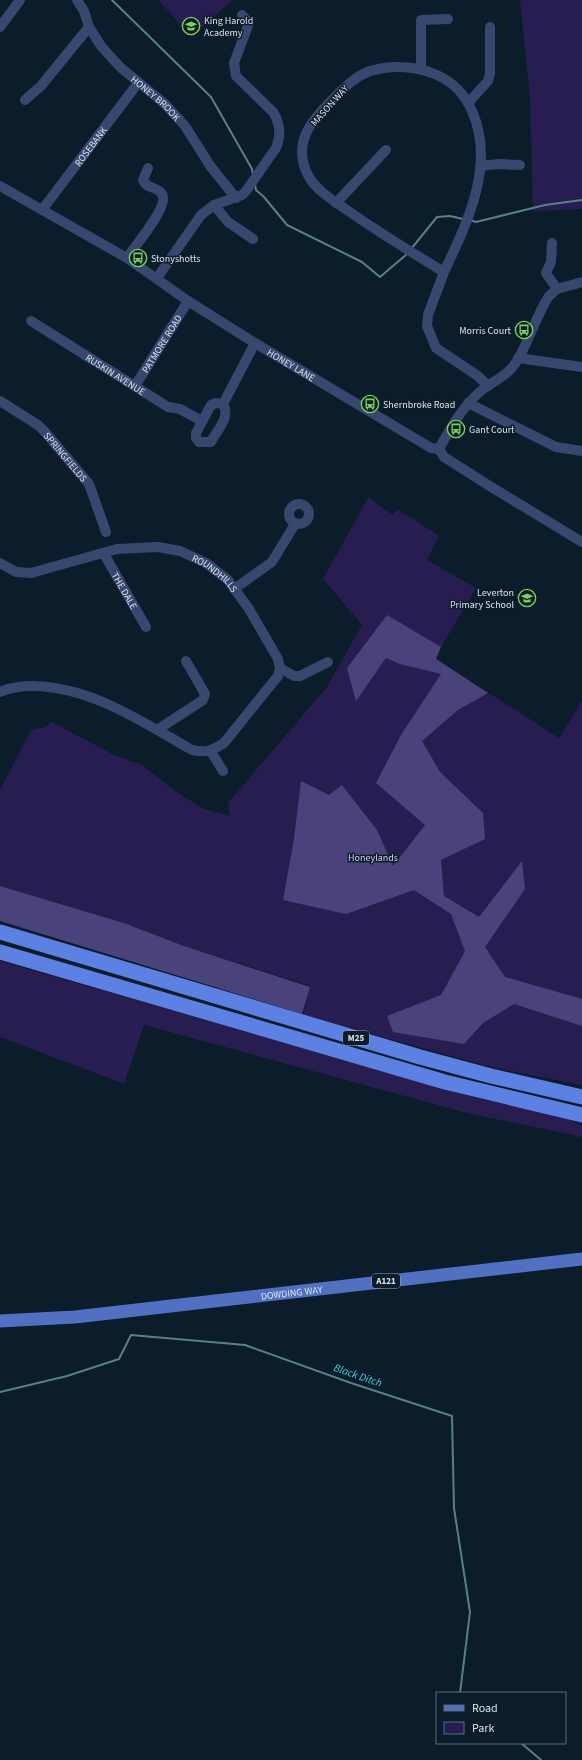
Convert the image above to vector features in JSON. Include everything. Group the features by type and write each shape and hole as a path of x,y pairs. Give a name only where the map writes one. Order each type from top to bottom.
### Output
{"highway":[{"name":"M25","path":"0,932 406,1053 491,1076 582,1097"},
{"name":"M25","path":"0,952 445,1082 582,1115"}],"main road":[{"name":"DOWDING WAY","path":"0,1321 75,1317 582,1259"}],"street":[{"path":"0,27 20,0"},
{"name":"HONEY BROOK","path":"77,0 84,11 89,27 109,56 138,83 165,104 185,126 211,167 236,198"},
{"path":"157,278 201,215 214,205 242,195 261,170 279,142 279,127 277,118 273,112 236,76 234,63 250,23 242,15"},
{"path":"421,69 421,20 448,19"},
{"path":"26,100 41,86 89,27"},
{"path":"468,103 488,81 490,74 490,27"},
{"name":"MASON WAY","path":"444,272 386,238 336,203 314,184 304,166 304,138 311,122 345,86 363,74 390,67 421,69 442,77 452,83 468,103 479,130 480,166 473,205 444,272 428,314 427,326 436,348 478,376 488,386"},
{"name":"ROSEBANK","path":"42,210 138,83"},
{"path":"336,203 386,150"},
{"path":"480,166 498,164 520,165"},
{"path":"127,258 148,230 162,205 164,197 157,189 144,183 143,180 148,168"},
{"name":"HONEY LANE","path":"1,188 127,258 188,300 255,343 432,448 439,449 444,457 488,486 582,542"},
{"path":"214,205 228,222 253,239"},
{"path":"552,243 551,262 546,274 557,289"},
{"path":"439,449 451,426 468,403 488,386 505,375 515,364 544,304 557,289 582,282"},
{"name":"PATMORE ROAD","path":"135,386 188,300"},
{"name":"RUSKIN AVENUE","path":"31,322 168,407 180,409 202,421"},
{"path":"223,404 255,343"},
{"path":"518,358 582,367"},
{"name":"SPRINGFIELDS","path":"0,401 38,425 89,484 106,532"},
{"path":"216,403 223,404 226,409 226,415 211,442 199,442 196,438 196,433 211,405 216,403"},
{"path":"468,403 556,447 582,451"},
{"path":"234,589 272,562 295,524"},
{"name":"ROUNDHILLS","path":"0,563 16,572 31,573 104,554 117,549 158,547 180,551 206,563 228,580 249,609 278,660 280,668"},
{"name":"THE DALE","path":"104,554 146,627"},
{"path":"157,730 203,700 205,694 186,661"},
{"path":"0,692 17,686 42,686 72,691 118,708 192,750 202,752 215,749 224,743 278,676 280,668 294,676 300,676 328,662"},
{"path":"210,750 223,771"}],"green space":[{"path":"158,0 232,0 192,37"},
{"path":"520,0 582,0 582,209 533,211 530,99"},
{"name":"Honeylands","path":"369,496 393,515 397,509 439,536 427,560 476,588 441,647 436,659 559,738 582,701 582,1085 495,1068 303,1015 310,986 184,946 124,923 0,886 0,790 31,730 45,727 52,722 114,755 142,765 175,791 204,809 230,816 228,803 327,687 362,625 323,579"},
{"name":"Honeylands","path":"387,615 441,647 436,659 488,693 458,710 422,741 440,772 483,813 485,839 441,860 444,896 479,917 522,861 525,889 485,947 505,977 582,999 582,1026 514,1004 483,1023 464,1044 393,1032 387,1016 441,995 465,951 451,914 414,890 346,914 283,900 294,839 301,781 329,795 342,785 377,830 393,866 425,825 376,783 401,735 441,674 400,664 386,658 356,701 347,668"},
{"path":"0,886 124,923 184,946 310,987 302,1014 0,921"},
{"path":"0,961 470,1096 561,1117 582,1125 582,1137 467,1113 144,1025 124,1084 0,1037"}],"waterway":[{"path":"112,0 211,97 252,169 253,175"},
{"path":"255,185 256,190 264,197 287,225 362,262 380,277 407,254"},
{"path":"470,220 476,222 545,205 582,200"},
{"path":"411,249 437,217 450,216 463,219"},
{"name":"Black Ditch","path":"0,1392 67,1376 119,1359 131,1335 245,1345 351,1383 452,1416 454,1508 470,1612 460,1692"},
{"name":"Black Ditch","path":"522,1744 541,1760"}],"place":[{"name":"King Harold Academy","path":"191,26"},
{"name":"Stonyshotts","path":"138,258"},
{"name":"Morris Court","path":"524,330"},
{"name":"Shernbroke Road","path":"370,404"},
{"name":"Gant Court","path":"456,429"},
{"name":"Leverton Primary School","path":"527,598"}]}
